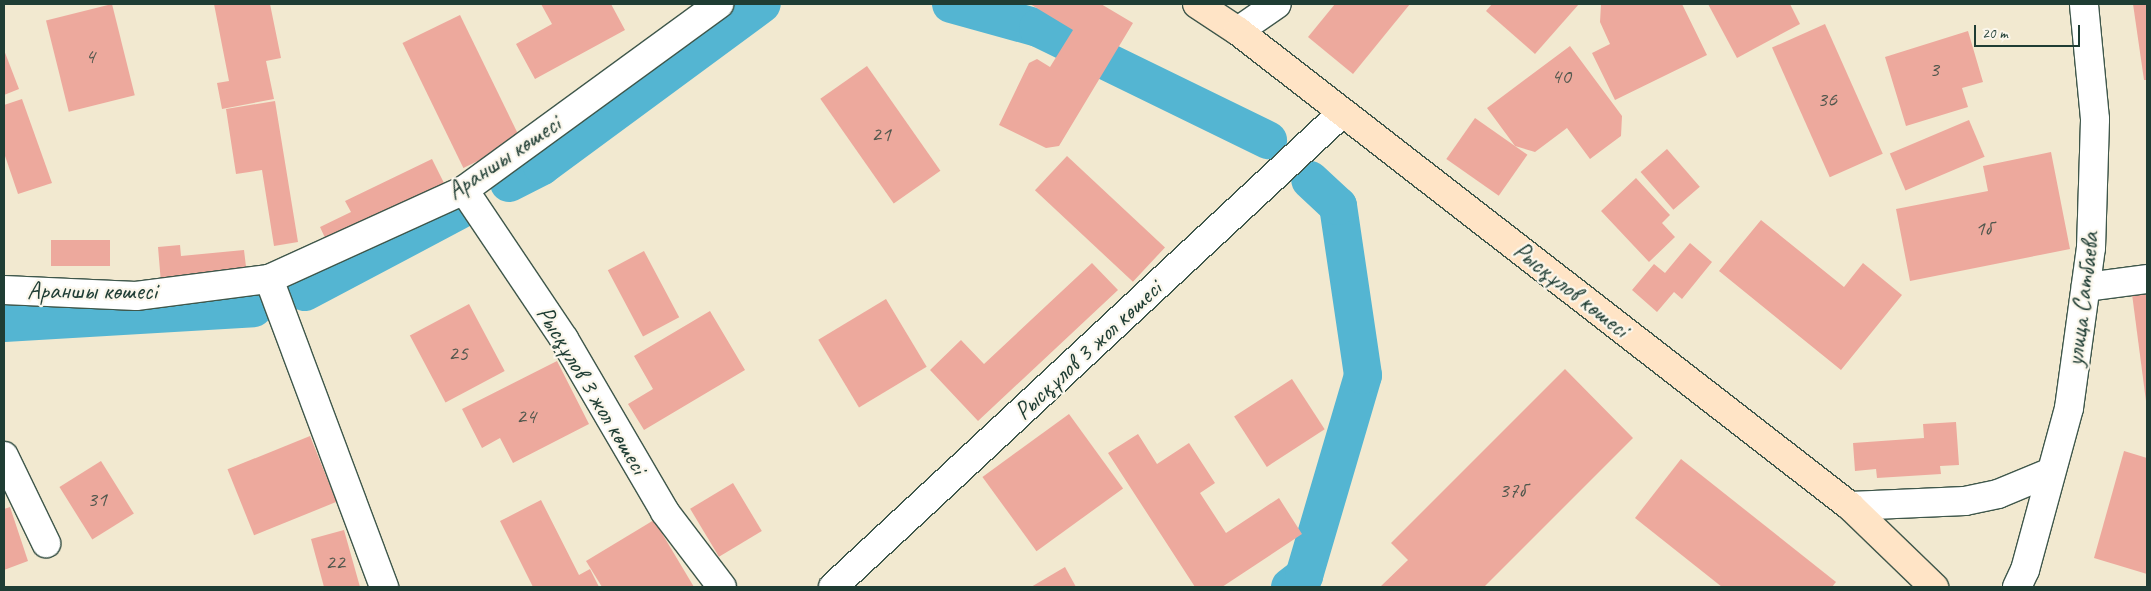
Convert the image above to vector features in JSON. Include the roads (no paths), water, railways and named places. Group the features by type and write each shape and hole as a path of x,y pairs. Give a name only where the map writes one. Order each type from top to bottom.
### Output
{"main road":[{"name":"Рысқұлов көшесі","path":"1197,4 1238,31 1850,506 1934,587"}],"street":[{"name":"Араншы көшесі","path":"4,290 136,296 269,279 464,190 719,4"},
{"path":"1238,31 1277,4"},
{"name":"улица Сатбаева","path":"2017,587 2025,570 2069,408 2086,288 2095,183 2095,119 2084,4"},
{"name":"Рысқұлов 3 жол көшесі","path":"833,587 1342,113"},
{"name":"Рысқұлов 3 жол көшесі","path":"464,190 564,339 665,512 722,587"},
{"path":"269,279 384,587"},
{"path":"2086,288 2147,279"},
{"path":"4,456 46,543"},
{"path":"1850,506 1964,501 1998,494 2051,472"}],"waterway":[{"path":"509,183 542,166 762,4"},
{"path":"951,4 1038,28 1268,140"},
{"path":"1290,587 1304,576 1363,375 1338,206 1310,180"},
{"path":"305,292 458,211"},
{"path":"4,323 254,308"}]}
